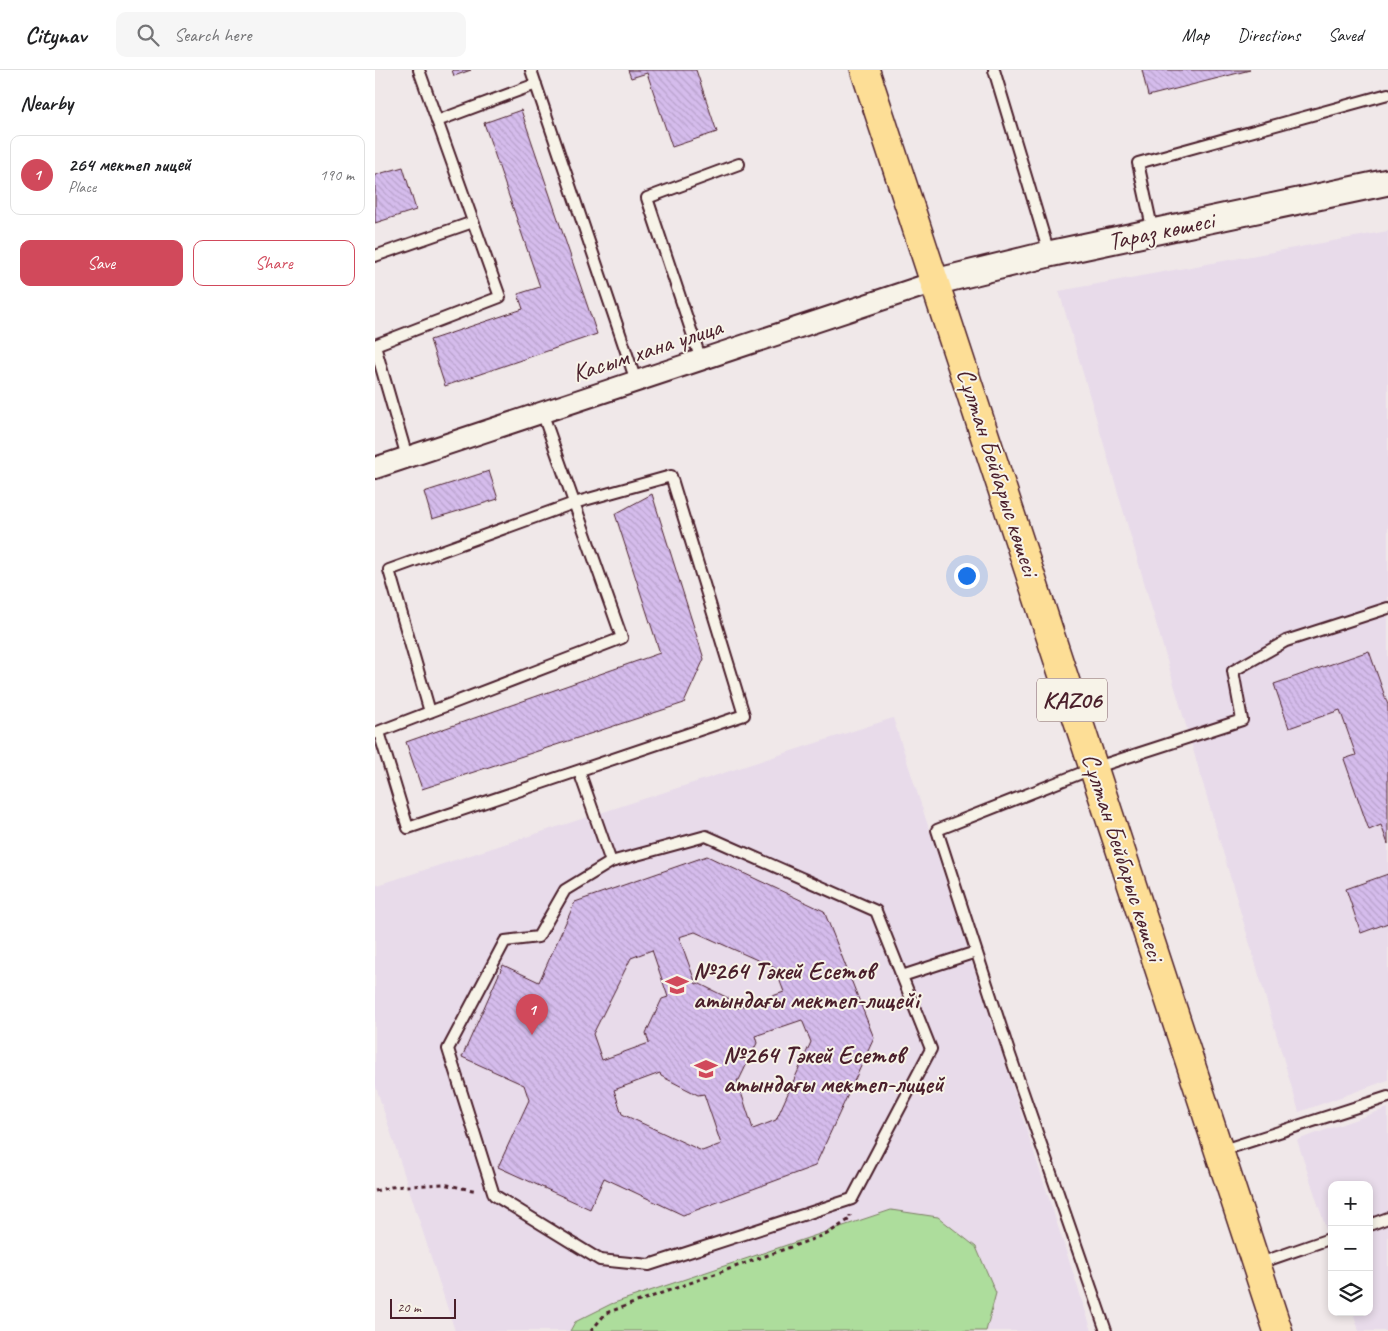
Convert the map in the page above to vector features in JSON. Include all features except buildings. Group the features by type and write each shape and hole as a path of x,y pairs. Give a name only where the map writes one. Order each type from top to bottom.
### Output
{"main road":[{"name":"Сұлтан Бейбарыс көшесі","path":"865,70 1278,1331"}],"street":[{"name":"Тараз көшесі","path":"935,282 1049,254 1388,182"},
{"name":"Касым хана улица","path":"375,468 935,282"}],"lane":[{"path":"407,457 375,346 500,297 419,70"},
{"path":"531,70 636,381"},
{"path":"995,70 1049,254"},
{"path":"437,121 536,84"},
{"path":"1153,232 1137,163 1388,94"},
{"path":"701,360 647,198 739,164"},
{"path":"375,256 473,222"},
{"path":"430,712 389,570 574,503 671,476 744,715 409,828 377,732 430,712 622,638 574,503 542,412"},
{"path":"1106,1331 1010,1055 937,830 1094,768 1242,720 1233,671 1286,641 1388,608"},
{"path":"579,771 611,862"},
{"path":"706,836 877,911 902,976 931,1049 852,1199 649,1265 600,1260 494,1194 448,1049 505,941 538,937 565,890 611,862 706,836"},
{"path":"902,976 976,952"},
{"path":"1219,1151 1388,1098"},
{"path":"1373,1224 1388,1218"},
{"path":"1256,1264 1328,1239"}],"path":[{"path":"375,1191 391,1187 443,1184 494,1194"},
{"path":"591,1331 606,1313 827,1234 850,1220 852,1199"}],"shaded area":[{"path":"1388,231 1388,1080 1299,1112 1059,291"},
{"name":"№264 Тәкей Есетов атындағы мектеп-лицейі","path":"893,718 1092,1331 455,1331 375,1084 375,886"},
{"path":"1388,1108 1388,1331 1359,1331 1354,1316 1373,1316 1373,1181 1328,1181 1328,1235 1297,1140"}],"green space":[{"path":"891,1210 938,1217 976,1247 996,1293 986,1331 570,1331 575,1322 611,1304"}],"place":[{"name":"№264 Тәкей Есетов атындағы мектеп-лицейі","path":"677,985"},
{"name":"264 мектеп лицей","path":"532,1035"},
{"name":"№264 Тәкей Есетов атындағы мектеп-лицей","path":"706,1069"}]}
